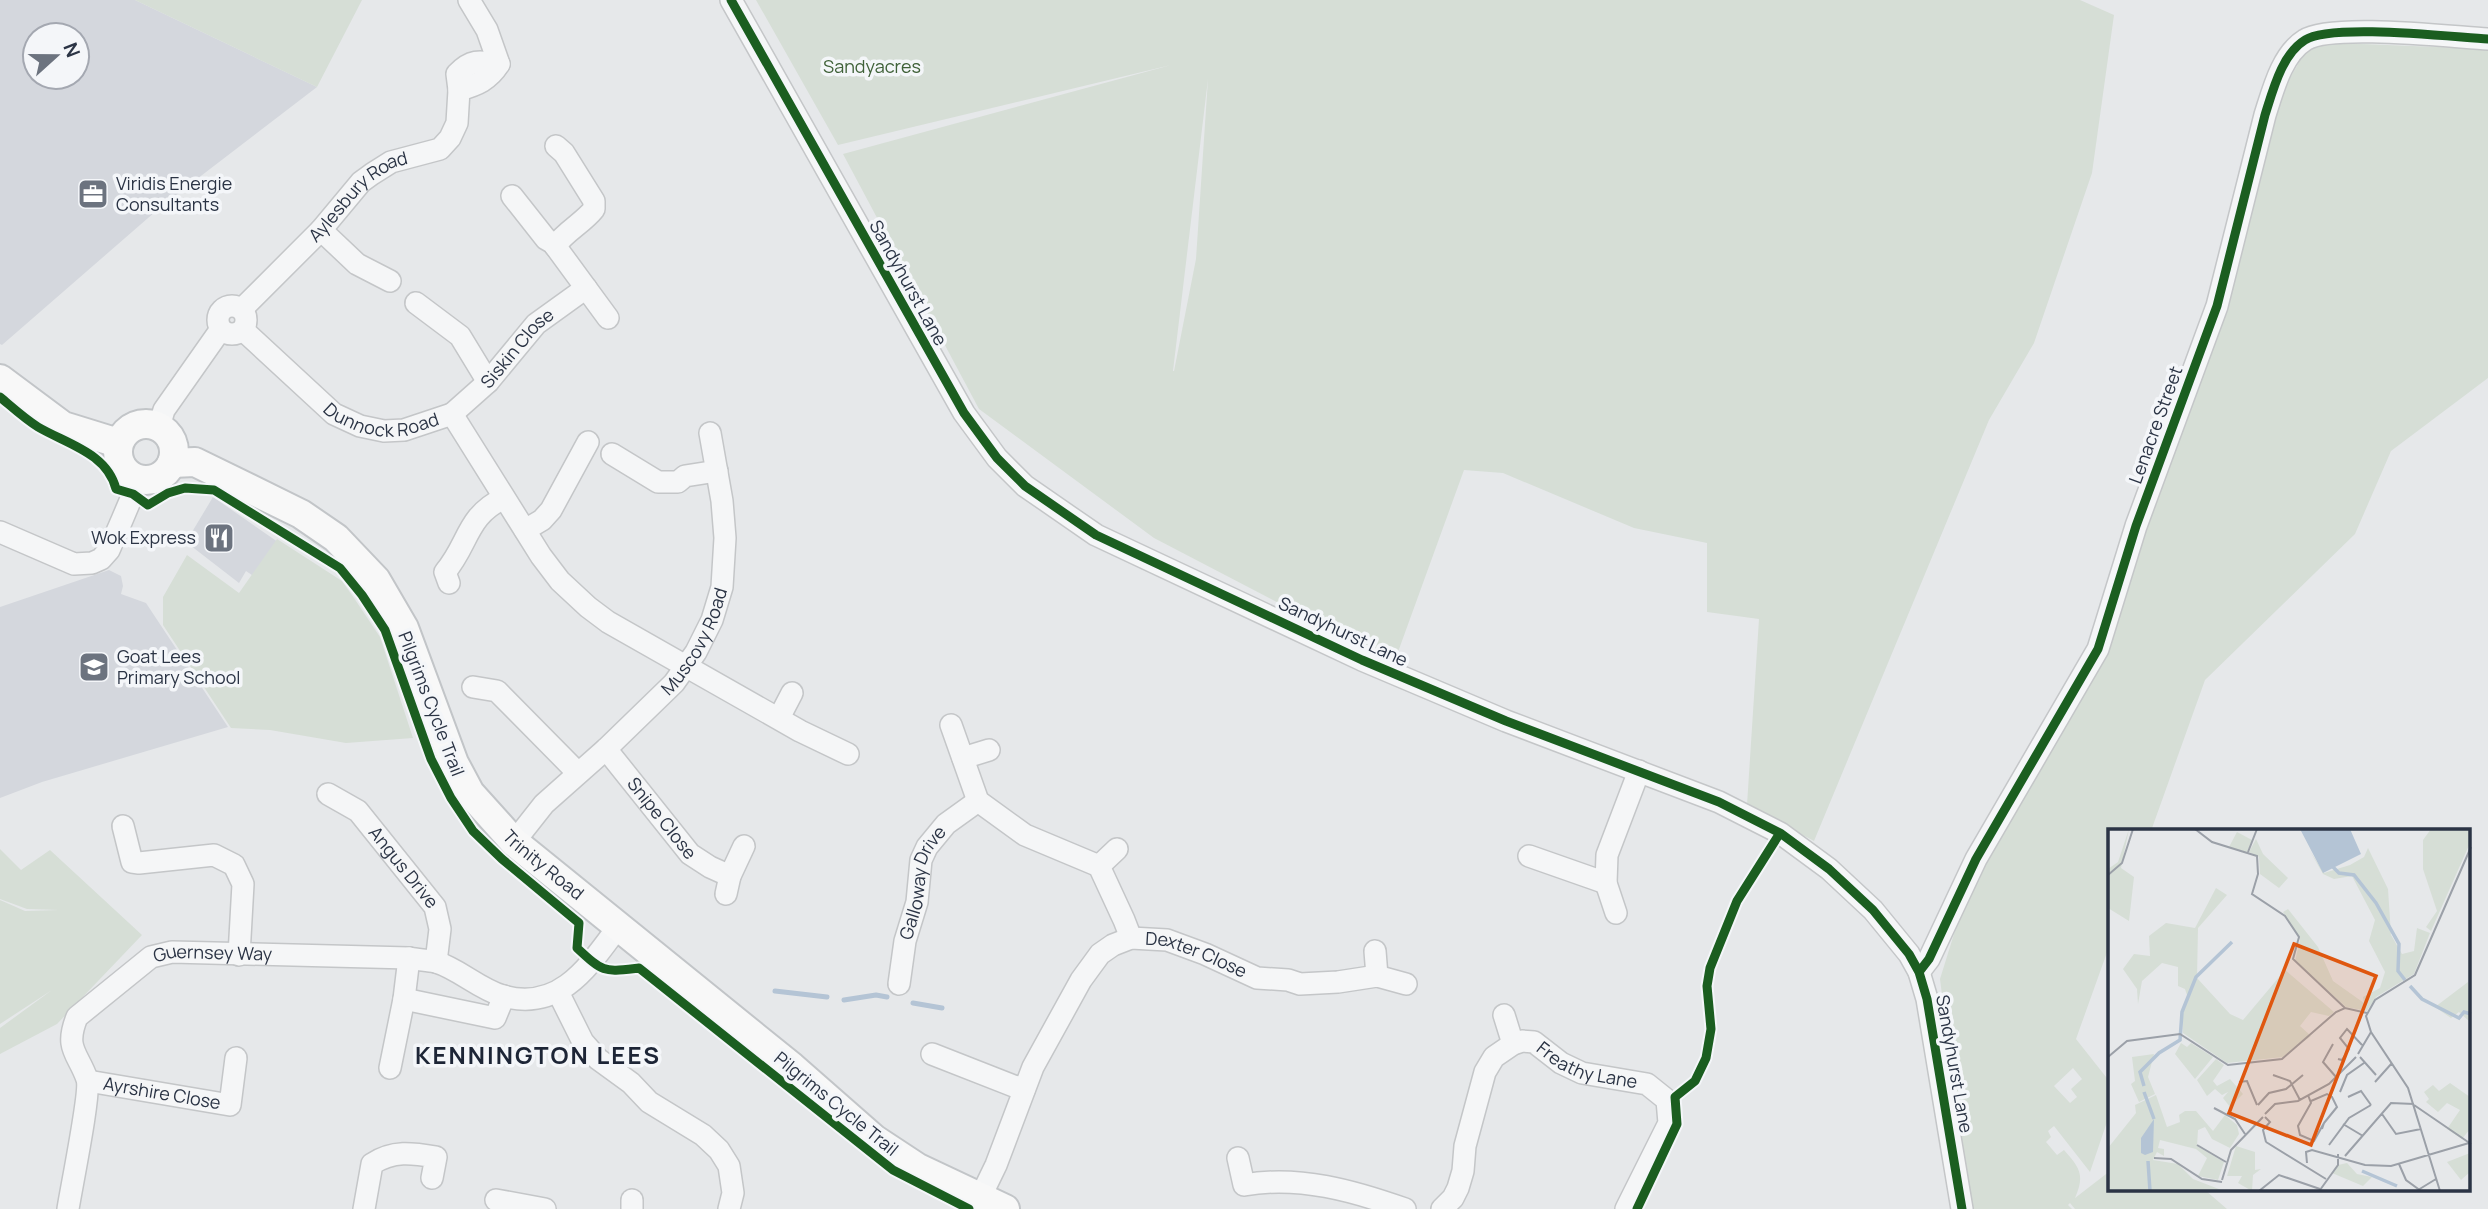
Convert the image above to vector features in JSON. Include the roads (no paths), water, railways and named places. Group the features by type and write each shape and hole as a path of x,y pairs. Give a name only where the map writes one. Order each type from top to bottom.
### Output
{"main road":[{"path":"0,379 63,426 118,443"},
{"path":"152,424 171,439 174,455 172,463 168,470 154,480 146,481 130,476 119,462 118,443 122,436 135,426 152,424"},
{"name":"Trinity Road","path":"172,463 195,462 301,514 336,538 376,580 404,628 454,763 470,793 514,842 792,1067 874,1139 918,1168 993,1204"}],"street":[{"name":"Aylesbury Road","path":"243,320 361,182 391,162 440,149 450,138 457,123 459,90 478,84 492,75 499,64 487,30 469,0"},
{"name":"Sandyhurst Lane","path":"731,0 964,413 997,458 1025,486 1096,535 1362,660 1506,721 1738,810 1803,848 1873,911 1895,936 1919,972 1935,1039 1962,1209"},
{"name":"Lenacre Street","path":"1919,972 1929,958 1976,859 2098,649 2136,526 2217,306 2265,115 2275,84 2291,53 2304,40 2317,34 2343,31 2488,39"},
{"path":"555,246 562,236 596,212 594,201 564,153 556,146"},
{"path":"512,196 546,239 555,246 608,318"},
{"path":"321,230 358,264 390,281"},
{"name":"Siskin Close","path":"452,414 488,382 536,324 586,288"},
{"path":"416,303 460,336 488,382"},
{"path":"159,427 164,410 221,329 232,335 243,320"},
{"name":"Dunnock Road","path":"243,320 334,414 360,426 384,431 404,430 452,414 541,556 560,580 588,607 608,622 848,754"},
{"name":"Muscovy Road","path":"514,842 544,804 674,683 696,652 712,620 722,587 725,538 710,433"},
{"path":"525,530 542,520 551,509 587,442"},
{"path":"612,454 658,482 678,482 685,475 717,471"},
{"path":"0,532 74,564 92,563 101,559 109,550 133,494 130,476"},
{"path":"449,583 445,572 466,535 489,505 504,498"},
{"path":"473,687 497,691 578,773"},
{"path":"779,718 792,693"},
{"path":"951,725 978,801 1025,835 1099,866 1130,938"},
{"name":"Snipe Close","path":"606,749 691,854 710,867 728,885 744,846"},
{"path":"963,758 989,750"},
{"path":"1616,914 1606,883 1607,855 1639,771"},
{"name":"Angus Drive","path":"328,794 358,811 435,907 440,929 436,962"},
{"name":"Galloway Drive","path":"899,985 905,941 917,902 921,860 946,824 978,801"},
{"path":"122,827 132,862 214,855 234,865 243,884 239,955"},
{"path":"1099,866 1117,849"},
{"path":"1529,856 1606,883"},
{"path":"618,927 579,976 558,992 583,1042 598,1059 631,1083 649,1102 703,1135 719,1150 729,1166 733,1193 729,1209"},
{"name":"Dexter Close","path":"993,1204 996,1165 1024,1090 1081,980 1100,954 1114,945 1130,938 1167,940 1257,978 1288,980 1300,984 1377,976 1406,985"},
{"path":"1376,951 1377,976"},
{"name":"Guernsey Way","path":"88,1081 73,1051 77,1017 151,957 161,953 409,958 436,962 504,996 536,999 558,992"},
{"path":"390,1068 409,958"},
{"path":"404,999 495,1018 504,996"},
{"name":"Freathy Lane","path":"1504,1015 1513,1044"},
{"name":"Freathy Lane","path":"1442,1209 1458,1188 1463,1171 1465,1146 1485,1072 1494,1057 1522,1041 1534,1042 1561,1063 1582,1073 1647,1084 1667,1100 1669,1123 1626,1209"},
{"path":"932,1054 1024,1090"},
{"name":"Ayrshire Close","path":"88,1081 230,1105 236,1058"},
{"path":"68,1209 88,1081"},
{"path":"364,1209 372,1164 378,1160 397,1153 436,1157 432,1178"},
{"path":"1238,1158 1244,1185 1265,1181 1335,1188 1405,1209"},
{"path":"496,1200 545,1209"}],"waterway":[{"path":"775,991 827,997"},
{"path":"844,1000 876,995 887,997"},
{"path":"913,1003 942,1008"}],"place":[{"name":"Viridis Energie Consultants","path":"93,194"},
{"name":"Wok Express","path":"219,538"},
{"name":"Goat Lees Primary School","path":"94,667"}],"district":[{"name":"KENNINGTON LEES","path":"538,1056"}],"park label":[{"name":"Sandyacres","path":"872,67"}]}
